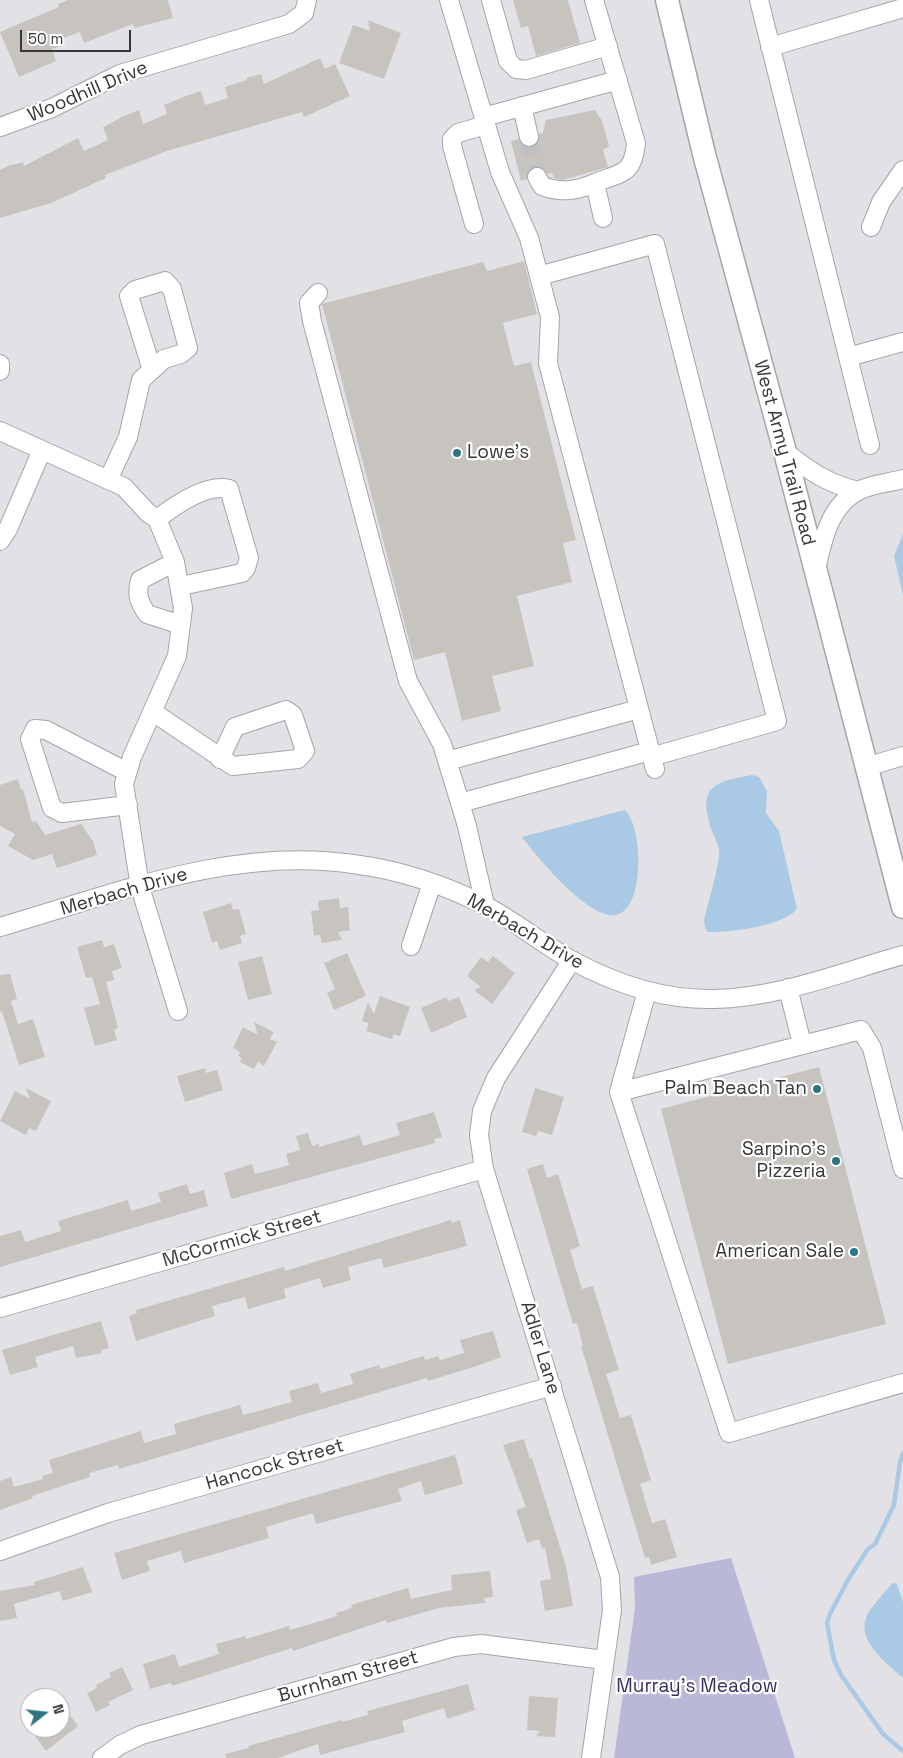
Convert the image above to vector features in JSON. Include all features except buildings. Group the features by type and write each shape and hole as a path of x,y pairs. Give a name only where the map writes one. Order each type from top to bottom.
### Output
{"main road":[{"name":"West Army Trail Road","path":"667,0 704,154 785,452 866,767 898,865 903,906"}],"street":[{"name":"Woodhill Drive","path":"0,127 52,108 120,74 289,24 304,13 308,0"},
{"path":"449,0 500,172 529,238 550,317 548,363 652,759"},
{"path":"491,0 508,61 516,70 526,70 608,46"},
{"path":"537,176 542,186 562,191 576,191 628,170 634,161 636,142 594,0"},
{"path":"759,0 870,445"},
{"path":"770,47 903,8"},
{"path":"474,224 452,146 452,139 458,133 522,106 618,80"},
{"path":"522,106 529,136"},
{"path":"871,227 881,202 903,170"},
{"path":"595,183 603,218"},
{"path":"460,803 652,759 778,721 655,244 539,276"},
{"path":"108,480 130,429 141,380 152,370 164,359 181,354 188,348 172,289 165,281 135,290 129,296 152,370"},
{"path":"318,293 309,303 312,321 408,680 442,744 460,803 484,906"},
{"path":"848,357 903,342"},
{"path":"0,364 0,371"},
{"path":"0,431 124,487 148,513 157,519 175,562 181,586 183,608 177,656 152,712 124,784 140,887 178,1011"},
{"path":"0,541 8,529 42,450"},
{"path":"785,452 818,477 858,491"},
{"path":"816,572 824,534 842,506 858,491 903,479"},
{"path":"157,519 180,502 220,486 229,489 249,558 246,568 242,573 181,586"},
{"path":"175,562 140,580 137,591 139,603 146,614 181,625"},
{"path":"447,761 639,709"},
{"path":"152,712 220,759 233,766 298,759 305,751 293,715 286,710 235,727 220,759"},
{"path":"128,772 46,730 35,729 30,739 52,808 62,813 128,805"},
{"path":"866,767 903,756"},
{"name":"Merbach Drive","path":"0,927 222,866 274,860 351,863 414,876 484,906 572,960 616,981 647,991 679,997 713,1000 767,994 903,955"},
{"path":"410,946 432,883"},
{"name":"Adler Lane","path":"572,960 496,1078 481,1119 479,1134 484,1169 610,1577 612,1610 591,1758"},
{"path":"788,988 802,1044"},
{"path":"647,991 619,1092 729,1433 903,1383"},
{"path":"619,1092 860,1030 872,1048 903,1169"},
{"name":"McCormick Street","path":"0,1308 484,1169"},
{"name":"Hancock Street","path":"0,1551 108,1513 552,1386"},
{"name":"Burnham Street","path":"102,1758 120,1745 141,1735 454,1647 481,1644 604,1660"}],"green space":[{"name":"Murray's Meadow","path":"731,1558 795,1758 614,1758 635,1608 634,1577"}],"shaded area":[{"path":"903,534 903,595 894,556"},
{"path":"752,775 759,777 767,791 766,813 779,831 797,909 790,915 768,924 729,931 708,932 705,928 704,920 716,874 719,849 708,816 706,805 708,796 718,784"},
{"path":"625,810 636,834 638,871 636,888 630,903 622,913 610,915 587,904 562,883 522,837"},
{"path":"892,1583 897,1584 903,1602 903,1678 876,1652 866,1636 864,1627 870,1610"}],"waterway":[{"path":"903,1453 894,1505 875,1544 868,1549 849,1578 827,1623 834,1660 841,1675 883,1734 903,1751"}],"tunnel":[{"path":"529,137 537,177"}],"place":[{"name":"Lowe's","path":"457,453"},
{"name":"Palm Beach Tan","path":"817,1089"},
{"name":"Sarpino's Pizzeria","path":"836,1161"},
{"name":"American Sale","path":"854,1252"}]}
